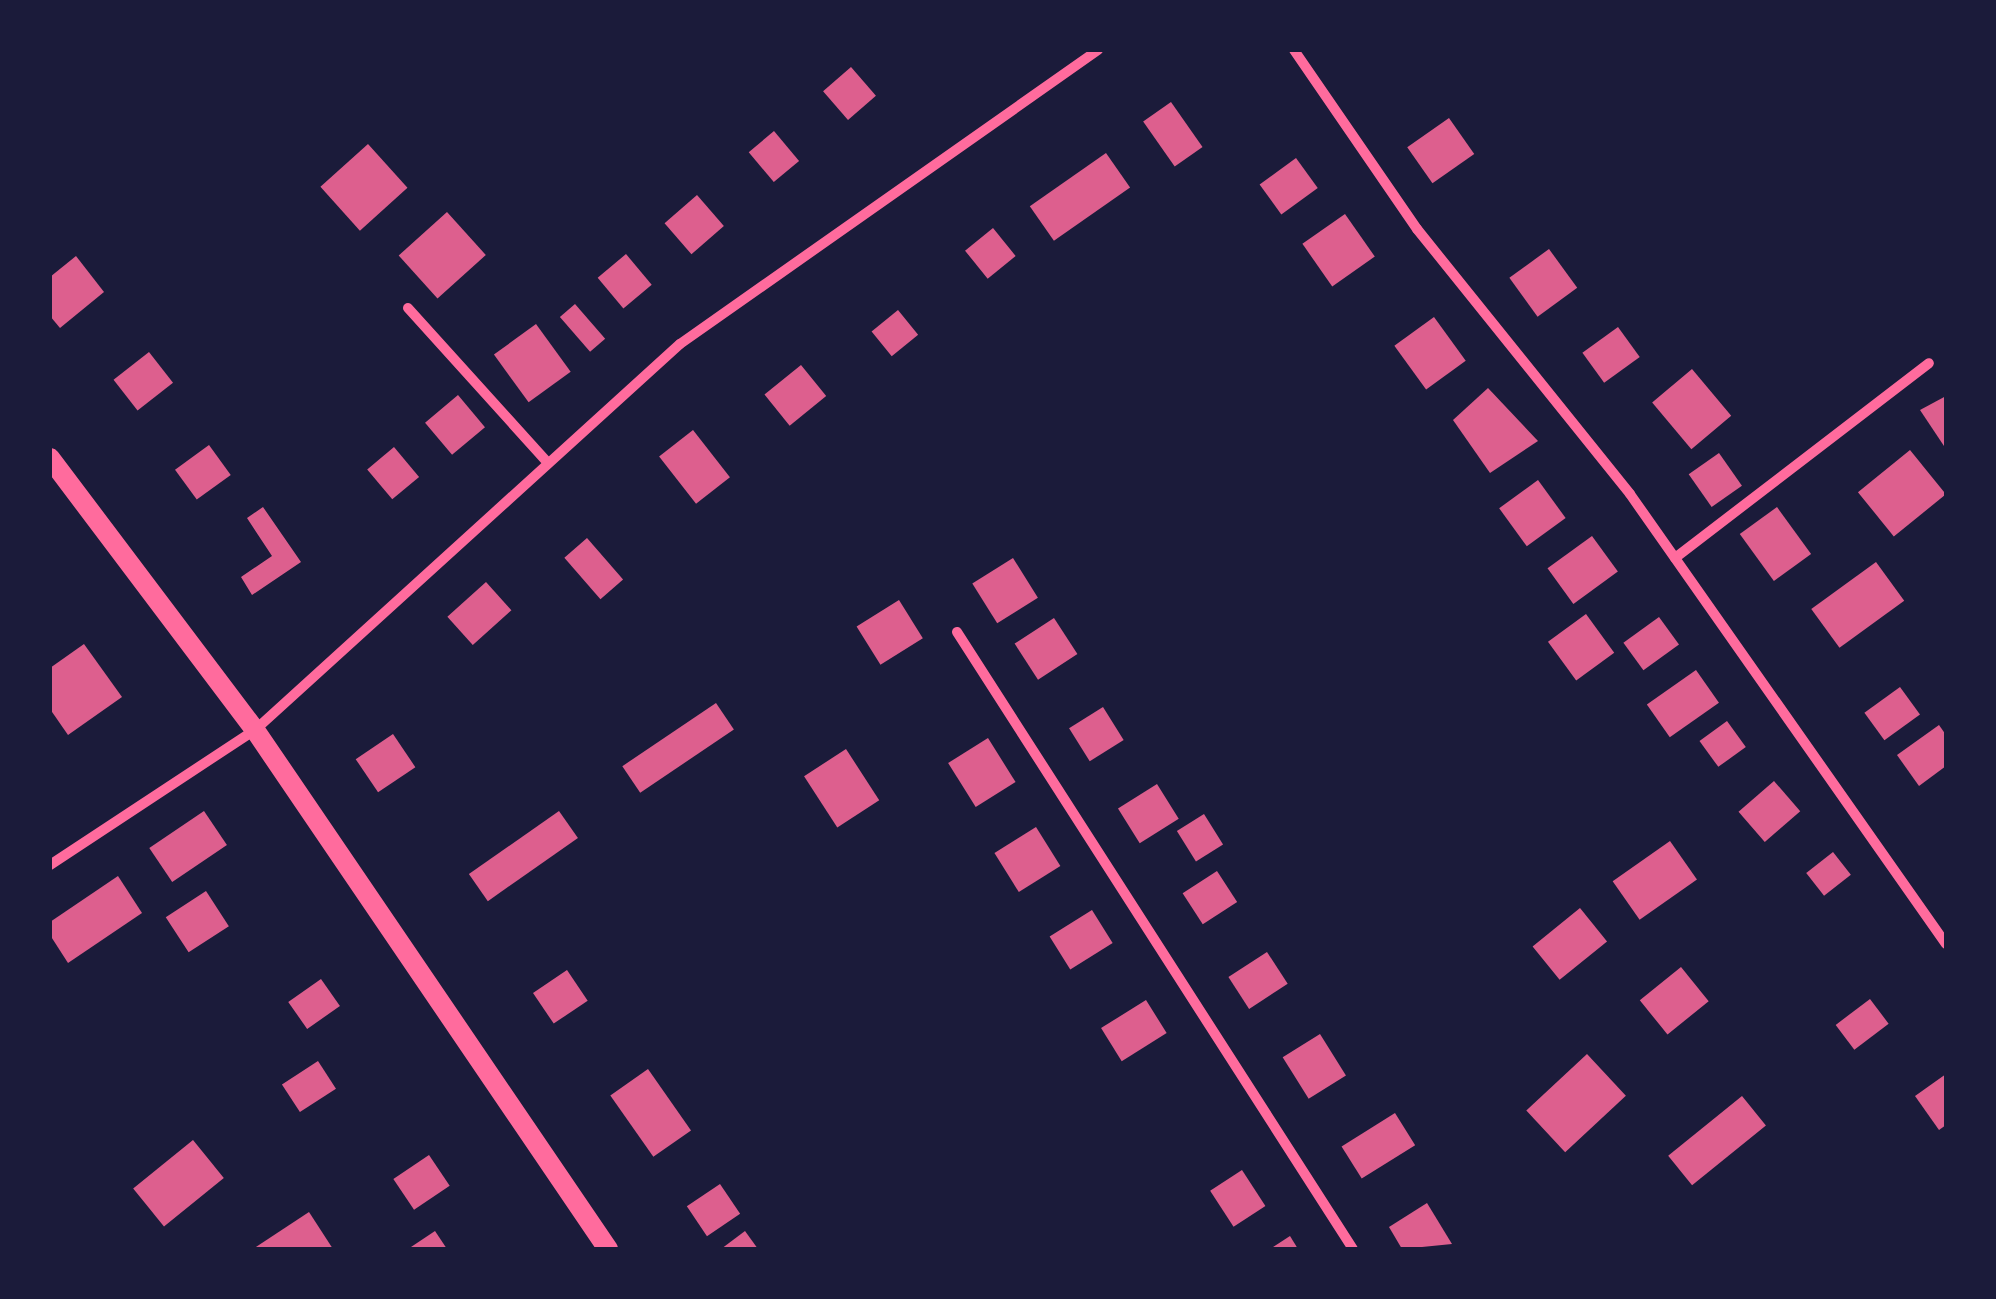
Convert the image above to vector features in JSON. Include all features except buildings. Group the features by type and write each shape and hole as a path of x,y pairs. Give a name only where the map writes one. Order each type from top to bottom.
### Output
{"main road":[{"path":"50,458 255,730 608,1249"}],"street":[{"path":"50,865 255,730 680,344 1098,50"},
{"path":"1294,50 1417,229 1675,558 1946,944"},
{"path":"408,308 548,464"},
{"path":"1675,558 1928,363"},
{"path":"957,632 1353,1249"}]}
